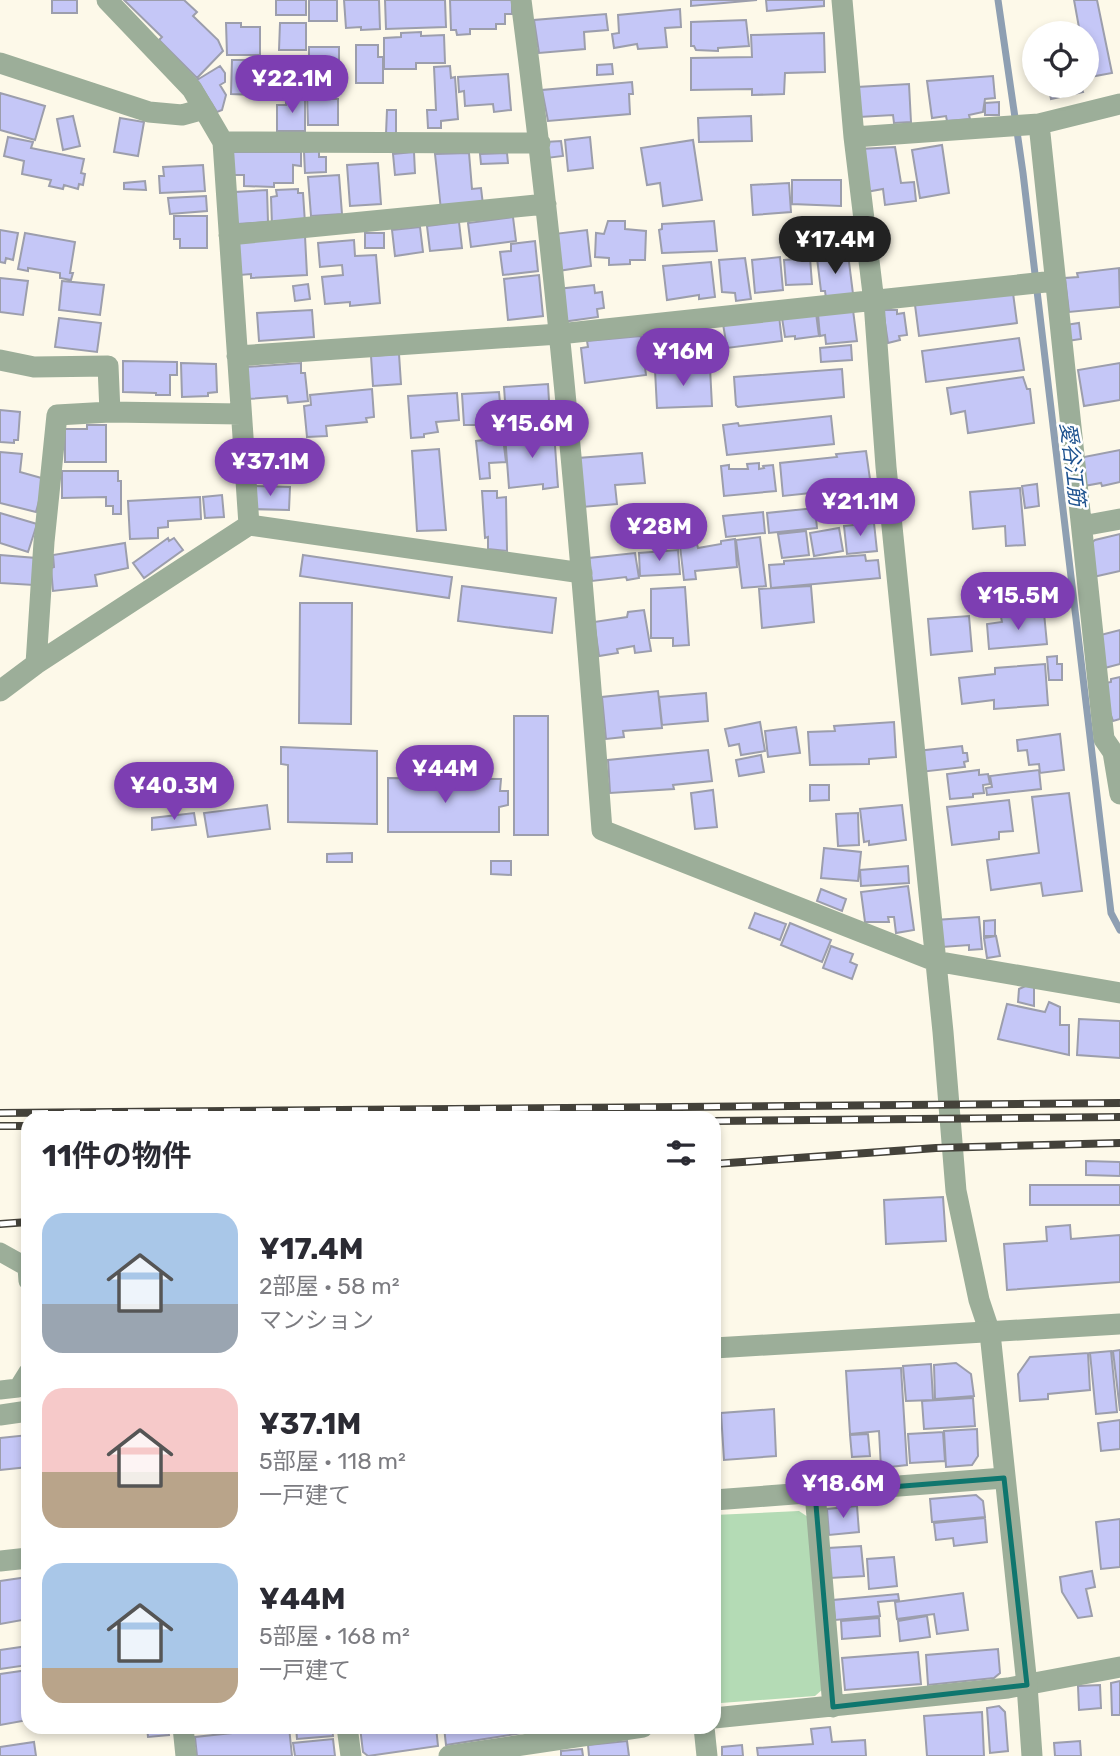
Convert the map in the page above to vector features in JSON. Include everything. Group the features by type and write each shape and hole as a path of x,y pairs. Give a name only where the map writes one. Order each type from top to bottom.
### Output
{"street":[{"path":"107,0 192,89 223,142 249,525"},
{"path":"521,0 540,143 559,334 582,573 602,830 935,961 1120,993"},
{"path":"842,0 854,137 874,302 886,467 956,1191 979,1300 990,1333 1032,1756"},
{"path":"0,62 149,112 182,115 204,109"},
{"path":"854,137 1034,124 1120,104"},
{"path":"1034,124 1050,282 1082,526 1104,739 1116,751 1120,794"},
{"path":"223,142 540,143"},
{"path":"229,235 546,204"},
{"path":"237,356 559,334 1050,282"},
{"path":"0,360 34,367 108,366 110,412"},
{"path":"36,664 44,542 57,415 110,412 241,414"},
{"path":"1082,526 1120,519"},
{"path":"0,691 36,664 249,525 582,573"},
{"path":"0,1252 21,1264"},
{"path":"721,1348 1120,1324"},
{"path":"0,1415 21,1411"},
{"path":"721,1500 1004,1478"},
{"path":"815,1493 833,1707"},
{"path":"0,1561 21,1559"},
{"path":"721,1717 1027,1685 1120,1667"},
{"path":"184,1734 186,1756"},
{"path":"349,1734 351,1756"},
{"path":"449,1756 546,1734"},
{"path":"705,1734 707,1756"}],"highlighted area":[{"path":"1004,1478 1027,1685 833,1707 815,1493"}],"green space":[{"path":"799,1511 808,1517 823,1689 815,1696 721,1703 721,1515"}],"building":[{"path":"52,0 77,0 77,13 52,13"},
{"path":"124,0 184,0 197,12 193,16 218,40 223,51 197,78 159,40 162,37"},
{"path":"276,0 306,0 306,15 276,15"},
{"path":"309,0 337,0 337,21 309,21"},
{"path":"344,0 379,0 380,29 346,28"},
{"path":"385,0 445,0 446,27 386,29"},
{"path":"450,0 512,0 512,14 505,14 505,24 496,24 496,29 470,29 470,34 457,35 456,30 451,30"},
{"path":"691,0 757,0 691,6"},
{"path":"766,0 824,0 824,6 767,11"},
{"path":"1074,0 1097,0 1112,73 1099,75 1099,21 1078,21"},
{"path":"680,9 681,27 665,28 667,47 638,49 637,44 614,48 612,34 619,33 618,15"},
{"path":"606,14 608,30 584,32 585,49 539,53 534,20"},
{"path":"746,20 749,46 718,48 718,51 696,50 691,46 691,22"},
{"path":"226,23 241,23 241,27 260,27 260,55 227,55"},
{"path":"280,23 306,23 306,50 279,50"},
{"path":"421,32 421,36 444,35 445,63 416,63 416,69 384,69 384,38 401,37 401,33"},
{"path":"824,33 825,72 785,73 784,94 752,95 752,89 691,90 691,58 752,57 751,35"},
{"path":"356,45 378,45 378,57 383,57 383,83 356,83"},
{"path":"309,47 339,47 339,79 309,79"},
{"path":"232,60 259,60 258,95 231,94"},
{"path":"612,64 613,74 597,75 597,65"},
{"path":"220,66 225,73 225,82 220,85 226,95 222,110 217,112 197,80"},
{"path":"450,66 451,78 455,77 458,119 441,121 441,128 428,128 427,110 436,110 434,67"},
{"path":"508,74 511,110 494,112 493,104 465,106 464,91 459,92 458,77"},
{"path":"993,76 995,98 985,99 983,112 969,115 970,119 947,121 946,116 932,118 927,81"},
{"path":"632,82 633,94 629,94 630,114 548,121 542,90"},
{"path":"909,84 911,122 894,123 893,115 859,117 857,87"},
{"path":"333,91 333,99 338,99 338,125 308,125 307,92"},
{"path":"0,93 45,106 35,140 0,130"},
{"path":"286,98 305,98 305,131 277,131 277,105 286,105"},
{"path":"999,102 999,115 985,115 985,103"},
{"path":"387,110 396,110 396,134 386,134"},
{"path":"73,116 80,146 63,150 57,119"},
{"path":"751,116 752,141 699,142 698,118"},
{"path":"120,118 144,122 138,156 114,152"},
{"path":"8,137 33,142 31,148 84,159 81,173 85,174 83,185 79,184 78,189 64,185 63,189 49,186 51,180 22,174 24,161 4,156"},
{"path":"590,137 593,168 568,171 565,140"},
{"path":"693,140 702,200 663,206 660,183 647,185 641,148"},
{"path":"561,141 563,156 547,158 545,142"},
{"path":"942,145 949,193 920,198 912,150"},
{"path":"895,147 901,183 914,182 916,201 885,205 883,189 866,192 860,149"},
{"path":"319,151 319,157 326,157 326,172 305,173 304,152"},
{"path":"232,152 301,152 301,166 293,165 293,183 274,183 274,187 244,186 244,175 232,175"},
{"path":"414,152 415,173 395,175 393,154"},
{"path":"469,153 472,189 481,188 483,205 441,210 435,154"},
{"path":"507,153 508,163 481,164 480,154"},
{"path":"378,163 381,204 350,206 347,165"},
{"path":"203,165 205,191 160,193 159,176 164,176 163,167"},
{"path":"339,175 342,214 311,216 308,177"},
{"path":"792,180 841,180 841,206 792,204"},
{"path":"145,181 146,190 124,189 124,183"},
{"path":"789,183 791,212 753,215 751,185"},
{"path":"298,189 298,193 303,193 305,223 272,225 271,197 277,196 276,190"},
{"path":"267,190 268,222 237,224 235,192"},
{"path":"206,196 207,211 170,214 168,198"},
{"path":"174,216 207,216 207,248 180,248 180,239 174,239"},
{"path":"513,217 516,241 471,247 468,223"},
{"path":"608,221 625,221 625,229 646,231 645,260 609,265 609,258 595,257 596,233 604,234"},
{"path":"714,221 717,251 662,253 659,230 662,229 662,224"},
{"path":"459,222 462,248 430,251 427,226"},
{"path":"420,227 423,252 395,256 392,230"},
{"path":"0,230 18,233 13,260 6,258 5,263 0,262"},
{"path":"587,230 591,266 558,271 554,234"},
{"path":"25,233 75,242 71,280 60,278 60,273 18,269"},
{"path":"365,233 384,233 384,248 365,248"},
{"path":"305,236 307,275 251,278 251,274 240,275 238,240"},
{"path":"354,240 355,256 376,255 380,303 350,306 350,302 325,304 322,277 343,275 342,265 320,267 318,243"},
{"path":"535,241 538,271 503,275 500,252 511,251 511,244"},
{"path":"848,254 853,294 826,298 825,291 821,291 817,258"},
{"path":"780,257 783,290 755,293 752,260"},
{"path":"745,258 751,299 736,301 735,293 722,292 719,260"},
{"path":"810,258 812,284 786,285 784,260"},
{"path":"711,262 715,297 699,299 699,295 667,300 663,266"},
{"path":"1119,268 1120,307 1069,312 1065,278 1078,277 1077,273"},
{"path":"539,275 543,316 508,320 504,279"},
{"path":"0,278 28,281 23,315 0,312"},
{"path":"62,281 104,285 100,315 59,310"},
{"path":"308,284 310,299 295,301 293,286"},
{"path":"594,285 595,293 602,292 604,308 597,309 598,317 562,322 557,289"},
{"path":"1013,293 1017,323 919,336 915,305"},
{"path":"312,310 314,337 259,341 257,313"},
{"path":"853,310 857,341 826,344 825,335 820,336 818,314"},
{"path":"883,310 904,313 907,335 899,336 900,340 888,343"},
{"path":"816,313 819,336 795,339 795,336 785,337 782,318"},
{"path":"779,316 782,341 727,348 723,324"},
{"path":"59,318 101,323 97,352 55,347"},
{"path":"1079,323 1081,339 1067,341 1065,325"},
{"path":"641,336 646,375 585,383 581,348 588,347 587,341"},
{"path":"1019,338 1024,370 926,382 922,351"},
{"path":"851,345 852,360 821,362 820,348"},
{"path":"399,354 401,384 373,386 371,356"},
{"path":"123,361 177,362 177,375 170,375 170,395 123,392"},
{"path":"181,363 216,364 217,392 208,393 208,396 182,397"},
{"path":"301,363 301,373 305,373 308,401 288,403 287,396 248,399 246,367"},
{"path":"1120,363 1120,400 1084,406 1078,370"},
{"path":"710,368 712,406 657,408 655,370"},
{"path":"842,369 844,397 738,407 736,405 734,377"},
{"path":"1023,377 1027,389 1030,389 1034,423 968,433 965,411 951,414 947,388"},
{"path":"548,384 549,401 543,402 544,413 506,416 504,387"},
{"path":"372,389 374,417 366,418 367,422 326,426 327,436 307,437 304,406 311,405 310,395"},
{"path":"499,392 502,425 464,425 462,394"},
{"path":"457,393 459,420 436,422 438,432 411,438 408,396"},
{"path":"0,410 20,412 18,440 14,440 14,443 0,442"},
{"path":"831,416 834,444 727,455 723,425 738,423 739,426"},
{"path":"87,425 106,425 106,462 65,462 65,429 87,429"},
{"path":"554,432 558,487 543,489 543,484 509,488 505,435"},
{"path":"503,438 506,462 489,463 490,478 480,479 476,441"},
{"path":"439,449 446,530 417,531 412,451"},
{"path":"1120,450 1120,482 1084,486 1079,458"},
{"path":"866,451 870,479 838,482 839,490 783,496 780,463"},
{"path":"0,452 22,454 20,472 45,479 36,512 0,503"},
{"path":"642,453 645,483 615,485 617,504 582,507 578,458"},
{"path":"759,463 759,469 773,465 776,491 724,496 721,466 748,469 747,464"},
{"path":"62,471 118,471 118,481 121,481 121,514 113,514 113,506 106,506 106,497 62,498"},
{"path":"1037,484 1039,506 1025,508 1022,486"},
{"path":"250,486 290,487 289,510 249,509"},
{"path":"1020,488 1025,545 1006,546 1005,526 973,529 970,492"},
{"path":"482,491 497,491 497,498 506,497 507,551 488,549"},
{"path":"222,495 224,517 205,518 203,497"},
{"path":"200,497 201,519 168,521 168,527 158,528 158,538 130,539 128,501"},
{"path":"815,508 817,528 769,533 767,513"},
{"path":"763,512 765,533 726,537 723,516"},
{"path":"0,513 37,524 28,552 0,543"},
{"path":"621,522 647,522 647,541 621,541"},
{"path":"874,523 877,551 847,554 844,526"},
{"path":"839,528 843,551 814,556 810,533"},
{"path":"806,531 809,555 782,558 778,534"},
{"path":"1120,534 1120,571 1093,577 1085,548 1095,540"},
{"path":"760,537 766,586 742,588 736,540"},
{"path":"168,538 169,541 174,538 183,550 144,578 133,563"},
{"path":"735,539 737,567 695,571 696,579 684,580 680,546 697,544 698,548"},
{"path":"125,543 128,568 95,575 97,586 53,591 53,555"},
{"path":"678,550 680,574 640,576 639,553"},
{"path":"635,553 639,578 592,581 589,558"},
{"path":"0,555 36,558 34,585 0,583"},
{"path":"303,555 452,577 449,598 300,576"},
{"path":"865,555 866,561 878,560 880,578 771,588 769,565 784,564 784,561"},
{"path":"462,586 556,598 552,633 458,621"},
{"path":"811,586 814,622 762,628 759,589"},
{"path":"685,587 689,645 673,646 673,638 651,638 651,589"},
{"path":"300,603 352,603 351,724 299,723"},
{"path":"644,610 651,651 635,653 634,646 617,649 618,653 599,656 594,622 627,617 628,612"},
{"path":"1044,613 1047,644 989,649 987,624 1002,622 1001,617"},
{"path":"969,616 972,651 931,655 928,619"},
{"path":"1120,630 1120,664 1101,669 1093,637"},
{"path":"1057,656 1057,664 1062,664 1062,680 1049,680 1047,657"},
{"path":"1045,664 1048,705 994,709 994,700 962,704 959,678 995,674 995,668"},
{"path":"1120,677 1120,719 1113,721 1100,684"},
{"path":"658,691 662,728 623,731 624,737 606,739 602,697"},
{"path":"706,693 708,721 662,725 659,697"},
{"path":"514,716 548,716 548,835 514,835"},
{"path":"760,722 765,751 741,755 739,744 729,746 725,729"},
{"path":"894,722 896,757 869,759 869,764 810,765 808,732 835,731 834,726"},
{"path":"796,727 800,753 768,757 765,731"},
{"path":"1060,734 1064,770 1040,773 1039,764 1029,765 1027,750 1018,751 1017,740"},
{"path":"962,746 963,753 967,753 968,761 964,762 965,767 920,772 917,751"},
{"path":"281,747 377,751 377,824 288,822 288,765 281,764"},
{"path":"708,750 712,781 673,785 674,789 610,793 608,760"},
{"path":"761,755 764,772 739,776 736,760"},
{"path":"979,770 979,775 988,774 990,784 983,785 984,793 950,799 947,774"},
{"path":"1039,770 1041,789 987,795 986,788 992,787 990,776"},
{"path":"388,778 501,779 500,791 508,791 508,805 499,807 499,832 388,832"},
{"path":"810,785 829,785 829,800 810,801"},
{"path":"713,790 717,827 695,829 691,793"},
{"path":"1069,793 1082,891 1043,896 1041,883 991,890 987,860 1039,853 1032,797"},
{"path":"1009,800 1013,831 999,832 999,839 952,845 947,807"},
{"path":"267,805 270,829 208,837 204,813"},
{"path":"902,805 906,840 869,845 869,841 864,842 860,809"},
{"path":"194,813 196,825 152,830 152,818"},
{"path":"858,813 859,845 838,846 836,814"},
{"path":"824,848 861,852 858,881 821,878"},
{"path":"352,853 352,862 327,862 327,854"},
{"path":"491,861 511,861 511,875 491,874"},
{"path":"908,866 909,883 861,886 860,870"},
{"path":"908,886 914,930 896,933 894,917 888,917 889,922 865,922 861,892"},
{"path":"821,889 846,899 842,911 817,901"},
{"path":"755,913 786,924 780,940 749,928"},
{"path":"979,917 982,949 969,950 969,945 942,947 935,920"},
{"path":"995,920 995,936 984,936 984,921"},
{"path":"790,923 831,940 822,962 781,945"},
{"path":"996,936 1000,956 987,958 984,938"},
{"path":"831,946 853,954 850,962 857,965 852,979 823,968"},
{"path":"1034,982 1034,1006 1018,1002 1019,989"},
{"path":"1049,1002 1060,1007 1060,1025 1069,1025 1069,1055 998,1039 1007,1004 1045,1012"},
{"path":"1079,1019 1120,1021 1120,1058 1077,1055"},
{"path":"1086,1161 1120,1162 1120,1176 1086,1175"},
{"path":"1030,1185 1120,1185 1120,1205 1030,1205"},
{"path":"943,1197 946,1241 886,1244 884,1200"},
{"path":"1070,1225 1071,1239 1120,1235 1120,1282 1007,1290 1004,1244 1047,1241 1046,1227"},
{"path":"1120,1350 1120,1411 1113,1351"},
{"path":"1111,1351 1117,1412 1096,1414 1090,1353"},
{"path":"1088,1353 1090,1390 1048,1394 1048,1399 1020,1401 1018,1374 1030,1357"},
{"path":"956,1363 971,1374 974,1396 935,1399 934,1365"},
{"path":"931,1364 933,1400 906,1401 903,1366"},
{"path":"901,1368 907,1465 881,1468 879,1431 850,1434 846,1371"},
{"path":"973,1398 975,1426 924,1429 922,1401"},
{"path":"774,1409 776,1456 724,1460 721,1413"},
{"path":"1120,1420 1120,1449 1101,1451 1098,1423"},
{"path":"977,1429 978,1456 972,1465 946,1467 944,1431"},
{"path":"943,1432 945,1461 910,1463 908,1434"},
{"path":"868,1434 870,1456 852,1457 850,1435"},
{"path":"21,1436 21,1468 0,1470 0,1438"},
{"path":"976,1495 983,1501 985,1517 932,1522 930,1499"},
{"path":"857,1506 859,1532 829,1535 827,1509"},
{"path":"985,1518 987,1542 954,1546 953,1538 936,1540 934,1523"},
{"path":"1120,1519 1120,1567 1101,1569 1096,1522"},
{"path":"861,1546 864,1576 830,1578 828,1548"},
{"path":"894,1557 897,1586 869,1589 867,1559"},
{"path":"1092,1571 1095,1587 1086,1589 1092,1616 1078,1618 1062,1592 1060,1577"},
{"path":"21,1578 21,1620 0,1624 0,1581"},
{"path":"963,1593 968,1630 937,1634 934,1614 897,1619 895,1602"},
{"path":"898,1594 899,1600 878,1602 880,1616 835,1620 833,1600"},
{"path":"927,1616 930,1637 900,1641 898,1621"},
{"path":"879,1618 880,1636 842,1639 841,1621"},
{"path":"21,1647 21,1666 0,1669 0,1650"},
{"path":"998,1649 1000,1673 994,1678 928,1685 926,1655"},
{"path":"918,1652 921,1684 845,1690 842,1658"},
{"path":"21,1671 21,1721 0,1725 0,1674"},
{"path":"1120,1681 1120,1715 1112,1715 1111,1683"},
{"path":"1100,1685 1101,1708 1079,1710 1078,1686"},
{"path":"999,1706 1005,1712 1008,1751 990,1753 987,1708"},
{"path":"982,1712 984,1756 927,1756 924,1716"},
{"path":"830,1727 832,1742 865,1740 866,1756 758,1756 757,1748 813,1744 811,1729"},
{"path":"148,1734 169,1735 148,1737"},
{"path":"223,1734 290,1734 292,1756 197,1756 195,1737"},
{"path":"297,1734 333,1734 333,1736 297,1739"},
{"path":"361,1734 437,1734 438,1746 368,1756 363,1752"},
{"path":"445,1734 516,1734 446,1745"},
{"path":"333,1739 335,1756 295,1756 293,1743"},
{"path":"627,1741 629,1756 589,1756 588,1745"},
{"path":"1080,1741 1081,1756 1055,1756 1054,1743"},
{"path":"34,1742 36,1756 0,1756 0,1747"},
{"path":"742,1745 743,1756 722,1756 722,1747"},
{"path":"582,1749 583,1756 561,1756 561,1751"}],"waterway":[{"name":"愛谷江筋","path":"998,0 1023,173 1111,913 1120,930"}],"railway":[{"path":"224,1111 1120,1103"},
{"path":"0,1113 21,1113"},
{"path":"721,1121 1120,1117"},
{"path":"0,1126 21,1126"},
{"path":"721,1163 936,1148 1120,1143"},
{"path":"0,1224 21,1222"}]}
